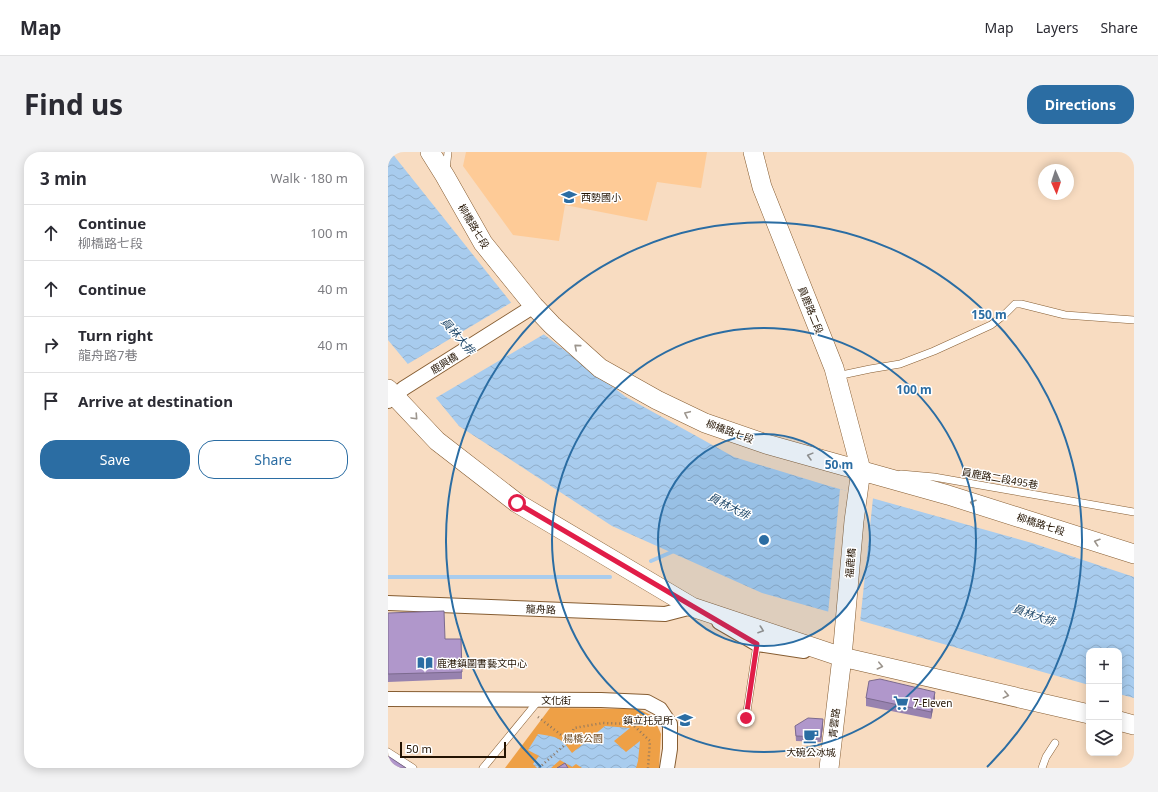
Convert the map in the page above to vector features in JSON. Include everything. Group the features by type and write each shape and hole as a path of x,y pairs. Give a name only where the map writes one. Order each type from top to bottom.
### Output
{"main road":[{"name":"柳橋路七段","path":"430,152 482,243 529,309 552,324 600,368 657,400 705,422 766,444 956,497 1134,554"},
{"name":"員鹿路二段","path":"753,152 762,188 834,368 861,470"},
{"path":"394,393 437,442 517,503 692,607 842,657 1086,713"},
{"name":"福鹿橋","path":"842,657 854,521 861,470"},
{"name":"青雲路","path":"829,768 842,657"},
{"path":"1122,722 1134,725"}],"street":[{"name":"鹿興橋","path":"394,393 529,309"},
{"name":"龍舟路","path":"388,602 665,614 692,607"},
{"path":"692,607 757,644 842,657"},
{"name":"文化街","path":"388,699 601,700 647,702 660,709 670,724 670,750 667,768"}],"lane":[{"path":"445,176 448,152"},
{"path":"836,377 900,364 934,351 991,325 1015,304 1021,304 1065,315 1134,320"},
{"name":"員鹿路二段495巷","path":"861,470 934,477 1134,512"},
{"path":"746,718 757,644"},
{"path":"483,768 540,700"},
{"path":"1042,768 1046,757 1055,743"},
{"path":"388,752 413,768"}],"path":[{"path":"530,711 569,741"},
{"path":"539,768 569,741 574,728 603,723 632,724 650,741 648,768"}],"shaded area":[{"name":"西勢國小","path":"466,152 707,152 701,188 657,182 647,221 565,205 559,241 513,235 463,166"}],"green space":[{"name":"楊橋公園","path":"550,708 638,709 653,716 661,734 659,768 505,768"}],"water":[{"name":"員林大排","path":"388,152 391,152 525,320 626,397 734,457 829,486 1032,543 1134,577 1134,698 1122,695 1122,648 1086,648 1086,684 762,593 612,526 459,426 388,340"},
{"path":"605,726 630,728 614,741 626,752 640,741 636,768 582,768 576,764 572,767 560,760 551,768 537,768 533,764 539,756 528,750 538,734 558,739 565,744 572,753"}],"pier":[{"path":"512,302 527,319 546,333 434,399 406,365"},
{"path":"840,489 873,498 860,623 828,614"}],"building":[{"name":"鹿港鎮圖書藝文中心","path":"444,611 445,639 461,639 462,672 388,674 388,613"},
{"name":"7-Eleven","path":"880,679 935,692 931,712 866,698 869,681"},
{"path":"808,718 823,719 821,737 796,736 795,726"},
{"path":"388,756 406,768 388,768"},
{"path":"565,763 568,768 557,768"}],"waterway":[{"path":"651,561 674,551"},
{"path":"388,577 610,577"}],"place":[{"name":"西勢國小","path":"569,197"},
{"name":"鹿港鎮圖書藝文中心","path":"425,663"},
{"name":"7-Eleven","path":"901,703"},
{"name":"鎮立托兒所","path":"685,720"},
{"name":"大碗公冰城","path":"811,736"}],"route":[{"path":"517,503 757,644 746,718"}]}
